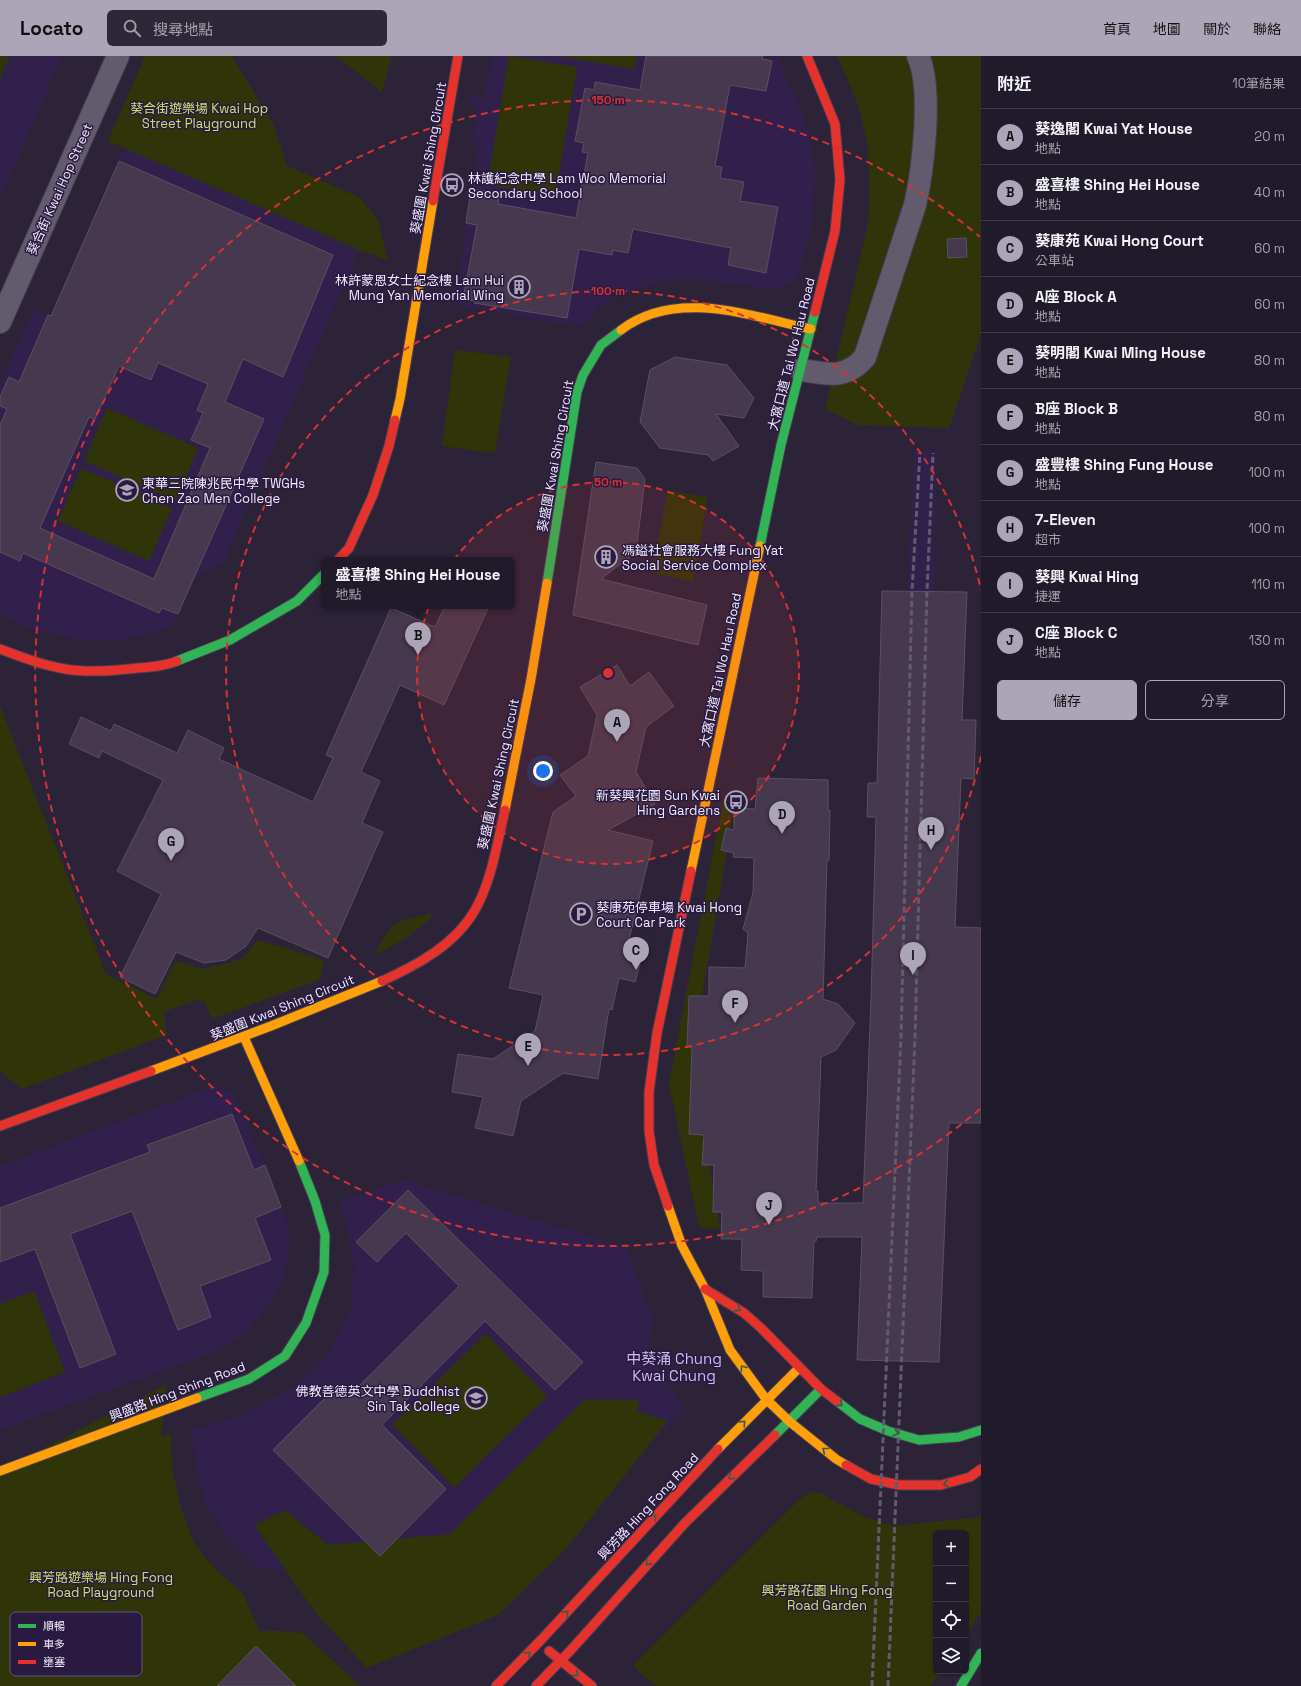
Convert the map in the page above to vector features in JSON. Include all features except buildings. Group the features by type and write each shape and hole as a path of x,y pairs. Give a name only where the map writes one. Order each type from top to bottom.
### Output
{"street":[{"name":"葵合街 Kwai Hop Street","path":"0,322 118,56"},
{"name":"葵盛圍 Kwai Shing Circuit","path":"341,557 349,548 373,495 389,446 400,399 458,56"},
{"name":"大窩口道 Tai Wo Hau Road","path":"790,1422 766,1399 730,1350 705,1289 682,1246 654,1166 649,1131 649,1092 657,1033 781,445 835,231 840,180 835,124 807,56"},
{"path":"801,370 833,375 852,370 865,357 915,205 921,180 926,98 918,56"},
{"name":"葵盛圍 Kwai Shing Circuit","path":"0,1126 244,1037 365,988 402,971 440,950 462,929 478,906 488,883 530,688 577,392 583,375 601,346 626,326 647,315 682,308 706,308 729,311 811,329"},
{"path":"0,649 35,662 65,669 117,671 168,665 230,640 297,601 321,577"},
{"name":"興盛路 Hing Shing Road","path":"0,1471 249,1379 285,1356 306,1323 324,1272 325,1235 315,1201 306,1178 244,1037"},
{"path":"705,1289 744,1313 761,1328 821,1389 860,1419 888,1431 919,1440 959,1437 981,1430"},
{"name":"興芳路 Hing Fong Road","path":"496,1686 519,1668 540,1642 648,1524 766,1399 799,1368"},
{"path":"535,1684 560,1661 666,1542 707,1499 790,1422 821,1389"},
{"path":"790,1422 836,1459 871,1479 899,1485 941,1486 970,1477 981,1469"},
{"path":"540,1642 560,1661 592,1686"},
{"path":"961,1686 981,1654"}],"shaded area":[{"path":"0,56 62,56 0,201"},
{"path":"492,56 777,56 797,99 807,127 815,167 814,203 811,230 796,279 784,287 772,289 704,280 667,280 626,293 622,289 595,309 597,311 581,326 573,320 569,324 558,323 455,305 479,142 472,141 478,107 469,105 471,96 484,98"},
{"path":"125,148 359,250 224,562 194,577 174,624 157,631 131,638 102,641 80,640 26,627 0,615 0,385 34,309 51,316"},
{"path":"914,451 937,452 934,591 908,591"},
{"path":"217,1085 233,1093 265,1165 242,1175 259,1216 281,1207 287,1223 290,1240 288,1259 283,1279 275,1294 264,1311 246,1332 226,1348 0,1430 0,1166"},
{"name":"佛教善德英文中學 Buddhist Sin Tak College","path":"404,1180 626,1247 654,1322 647,1351 686,1410 590,1501 330,1577 259,1568 228,1539 204,1499 195,1460 191,1430 243,1415 294,1387 329,1353 351,1309 354,1265 348,1227 339,1201"}],"green space":[{"path":"0,56 9,56 0,81"},
{"name":"葵合街遊樂場 Kwai Hop Street Playground","path":"145,56 232,56 274,126 287,166 359,197 378,220 388,260 359,250 108,141"},
{"path":"336,56 392,56 382,92"},
{"path":"509,56 577,67 555,197 487,185"},
{"path":"556,56 637,56 634,69"},
{"path":"837,56 981,56 981,334 949,428 858,425 825,409 868,224 870,194 870,174 865,132 851,88"},
{"path":"455,350 511,357 495,453 442,446"},
{"path":"107,408 198,448 176,501 84,461"},
{"path":"81,468 172,508 149,561 58,521"},
{"path":"668,490 708,498 693,581 652,573"},
{"path":"0,706 106,974 157,999 176,961 202,969 225,964 243,958 258,940 324,960 321,979 212,1019 204,1002 197,1000 164,1012 167,1035 22,1089 0,1071"},
{"path":"745,791 734,808 691,1061 720,1229 699,1227 669,1083 723,801"},
{"path":"428,914 434,915 406,938 375,955 389,930 399,922"},
{"path":"34,1291 65,1372 0,1397 0,1304"},
{"path":"486,1334 547,1396 454,1488 392,1425"},
{"name":"興芳路遊樂場 Hing Fong Road Playground","path":"167,1384 161,1437 171,1434 172,1466 180,1506 194,1543 214,1568 242,1592 260,1632 266,1630 303,1633 360,1686 0,1686 0,1471"},
{"path":"584,1400 639,1400 637,1411 668,1421 566,1549 498,1615 367,1668 315,1612 254,1525 285,1510 328,1545 450,1534"},
{"name":"興芳路花園 Hing Fong Road Garden","path":"811,1492 820,1493 864,1517 893,1526 981,1517 981,1612 969,1631 969,1530 933,1530 933,1674 940,1674 930,1686 656,1686 633,1666 799,1500"}],"railway":[{"path":"872,1686 901,1037 912,591 920,452"},
{"path":"888,1686 915,1037 927,591 933,453"}],"traffic: fast":[{"path":"760,546 781,445 815,312"},
{"path":"547,583 577,392 583,375 601,345 621,330"},
{"path":"177,661 230,640 297,601 321,577"},
{"path":"197,1398 249,1379 285,1356 306,1323 324,1272 325,1235 315,1201 299,1161"},
{"path":"775,1435 821,1389"},
{"path":"838,1402 860,1419 888,1431 919,1440 959,1437 981,1430"},
{"path":"961,1686 981,1653"}],"traffic: slow":[{"path":"395,420 400,399 433,201"},
{"path":"621,330 642,317 665,310 689,308 714,309 739,313 811,329"},
{"path":"691,871 760,546"},
{"path":"505,810 531,679 547,583"},
{"path":"151,1071 271,1026 382,981"},
{"path":"244,1037 299,1161"},
{"path":"668,1206 682,1246 705,1289 730,1350 766,1399 790,1422 836,1459 846,1465"},
{"path":"718,1449 799,1368"},
{"path":"0,1471 197,1398"}],"traffic: jam":[{"path":"433,201 458,56"},
{"path":"807,56 835,124 840,180 835,231 815,312"},
{"path":"341,557 349,548 373,495 389,446 395,420"},
{"path":"0,649 48,665 83,671 111,671 153,667 177,661"},
{"path":"382,981 422,961 434,953 457,934 467,922 475,910 486,886 505,810"},
{"path":"668,1206 654,1165 649,1131 649,1092 657,1033 691,871"},
{"path":"0,1126 151,1071"},
{"path":"705,1289 744,1313 761,1328 821,1389 838,1402"},
{"path":"536,1686 570,1651 685,1523 775,1435"},
{"path":"496,1686 541,1640 718,1449"},
{"path":"846,1465 871,1479 899,1485 941,1485 970,1477 981,1469"},
{"path":"549,1651 592,1686"}],"place":[{"name":"林護紀念中學 Lam Woo Memorial Secondary School","path":"452,185"},
{"name":"林許蒙恩女士紀念樓 Lam Hui Mung Yan Memorial Wing","path":"519,287"},
{"name":"東華三院陳兆民中學 TWGHs Chen Zao Men College","path":"127,490"},
{"name":"馮鎰社會服務大樓 Fung Yat Social Service Complex","path":"606,557"},
{"name":"盛喜樓 Shing Hei House","path":"418,655"},
{"name":"葵逸閣 Kwai Yat House","path":"617,742"},
{"name":"新葵興花園 Sun Kwai Hing Gardens","path":"736,802"},
{"name":"A座 Block A","path":"782,834"},
{"name":"7-Eleven","path":"931,850"},
{"name":"盛豐樓 Shing Fung House","path":"171,861"},
{"name":"葵康苑停車場 Kwai Hong Court Car Park","path":"581,914"},
{"name":"葵康苑 Kwai Hong Court","path":"636,970"},
{"name":"葵興 Kwai Hing","path":"913,975"},
{"name":"B座 Block B","path":"735,1023"},
{"name":"葵明閣 Kwai Ming House","path":"528,1066"},
{"name":"C座 Block C","path":"769,1225"},
{"name":"佛教善德英文中學 Buddhist Sin Tak College","path":"476,1398"}],"district":[{"name":"中葵涌 Chung Kwai Chung","path":"674,1368"}]}
